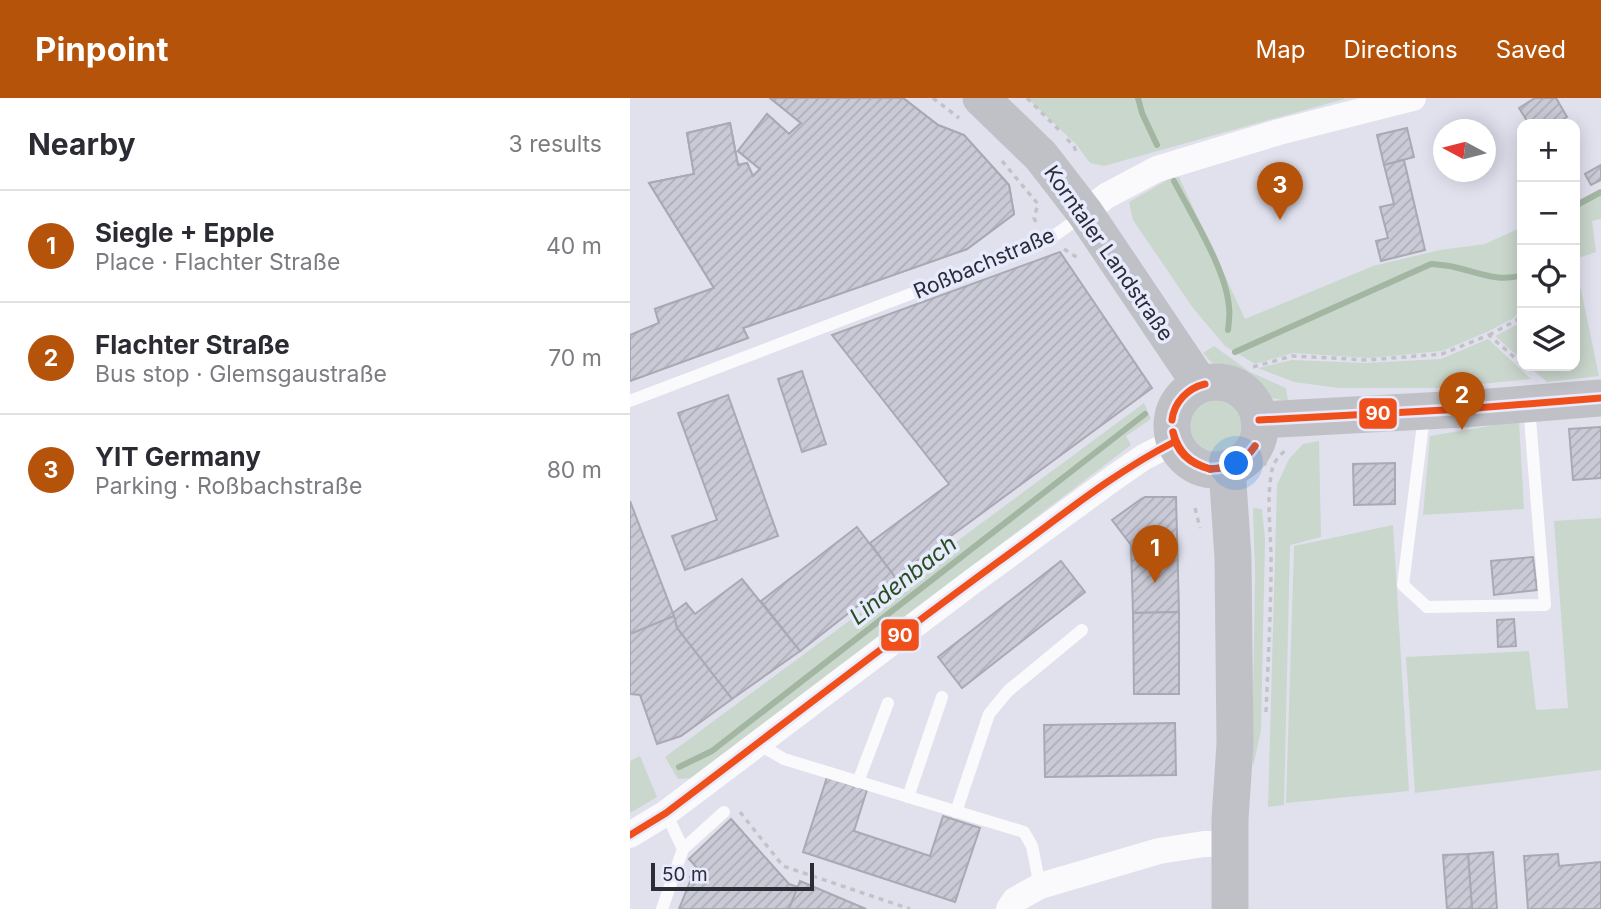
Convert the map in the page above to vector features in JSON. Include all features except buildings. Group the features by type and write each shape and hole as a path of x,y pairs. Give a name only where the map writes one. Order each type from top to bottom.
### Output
{"main road":[{"name":"Korntaler Landstraße","path":"981,98 1041,156 1085,213 1200,384"},
{"path":"1230,909 1235,731 1233,558 1249,464 1259,433 1259,420 1252,401 1238,388 1219,382 1200,384 1185,394 1175,408 1171,425 1174,442 1183,456 1196,465 1211,470 1249,464"},
{"path":"1259,420 1601,398"}],"street":[{"name":"Roßbachstraße","path":"1085,213 1106,196 1157,169 1279,132 1413,98"},
{"path":"630,835 666,814 1115,477 1144,457 1174,442"},
{"path":"1009,909 1015,901 1040,886 1160,850 1204,844 1230,844"}],"lane":[{"name":"Roßbachstraße","path":"630,401 1048,240 1085,213"},
{"path":"1425,411 1403,585 1427,607 1545,605 1529,403"},
{"path":"956,812 989,714 1007,691 1082,630"},
{"path":"908,797 942,697"},
{"path":"858,782 888,704"},
{"path":"757,744 784,759 1024,832 1032,846 1040,886"},
{"path":"662,909 683,849 724,812"},
{"path":"666,814 683,849"}],"path":[{"path":"1027,98 1074,146 1079,160"},
{"path":"1253,367 1292,356 1368,360 1443,354 1517,320"},
{"path":"1489,335 1517,360"},
{"path":"1249,464 1268,501 1271,539 1271,614 1266,714"},
{"path":"712,777 783,866 911,909"}],"shaded area":[{"path":"1027,98 1344,99 1104,166 1090,163 1076,144"},
{"path":"1179,177 1245,319 1373,266 1440,250 1485,244 1517,229 1517,314 1514,318 1487,332 1442,351 1369,358 1293,353 1255,364 1225,346 1193,308 1133,220 1129,202 1169,179"},
{"path":"1601,190 1601,219 1592,221 1596,252 1580,257 1580,245 1580,200"},
{"path":"1580,285 1599,376 1547,382 1534,371 1580,371"},
{"path":"1517,325 1517,356 1495,336"},
{"path":"1488,339 1517,366 1517,371 1522,371 1531,379 1441,388 1339,388 1294,382 1258,368 1292,360 1365,363 1441,359"},
{"path":"1214,346 1250,372 1286,388 1288,401 1266,397 1242,376 1223,370 1211,362 1203,353"},
{"path":"1212,396 1224,396 1234,400 1242,408 1246,424 1242,440 1234,448 1224,452 1212,452 1202,448 1194,440 1190,430 1190,418 1194,408 1202,400"},
{"path":"1144,403 1151,419 1126,436 1131,445 694,778 678,779 665,757"},
{"path":"1519,421 1524,509 1423,515 1430,436"},
{"path":"1319,441 1321,537 1290,545 1284,805 1268,807 1277,485 1289,459 1303,444"},
{"path":"1253,508 1262,509 1265,539 1261,730 1253,767 1250,734 1255,572"},
{"path":"1601,518 1601,770 1415,793 1406,657 1529,651 1536,710 1568,708 1554,521"},
{"path":"1393,525 1409,791 1286,803 1294,546"},
{"path":"640,756 657,797 630,813 630,761"}],"waterway":[{"path":"1138,98 1157,145"},
{"path":"1174,181 1222,276 1229,307 1228,330"},
{"name":"Lindenbach","path":"1580,203 1601,192"},
{"name":"Lindenbach","path":"1235,352 1431,264 1496,277 1517,276"},
{"name":"Lindenbach","path":"679,767 712,751 1145,414"}],"transit line":[{"name":"90","path":"1172,420 1173,413 1183,397 1205,384"},
{"name":"90","path":"1259,420 1463,409 1601,398"},
{"name":"90","path":"1173,432 1178,446 1186,456 1210,469"},
{"name":"90","path":"1173,432 1181,452 1196,464 1210,469"},
{"name":"90","path":"630,835 666,813 914,624 1084,499 1128,468 1174,442"},
{"name":"90","path":"1210,469 1236,464 1255,446"},
{"name":"90","path":"1210,469 1235,464 1246,457 1255,446"}],"place":[{"name":"YIT Germany","path":"1280,220"},
{"name":"Flachter Straße","path":"1462,430"},
{"name":"Siegle + Epple","path":"1155,583"}]}
